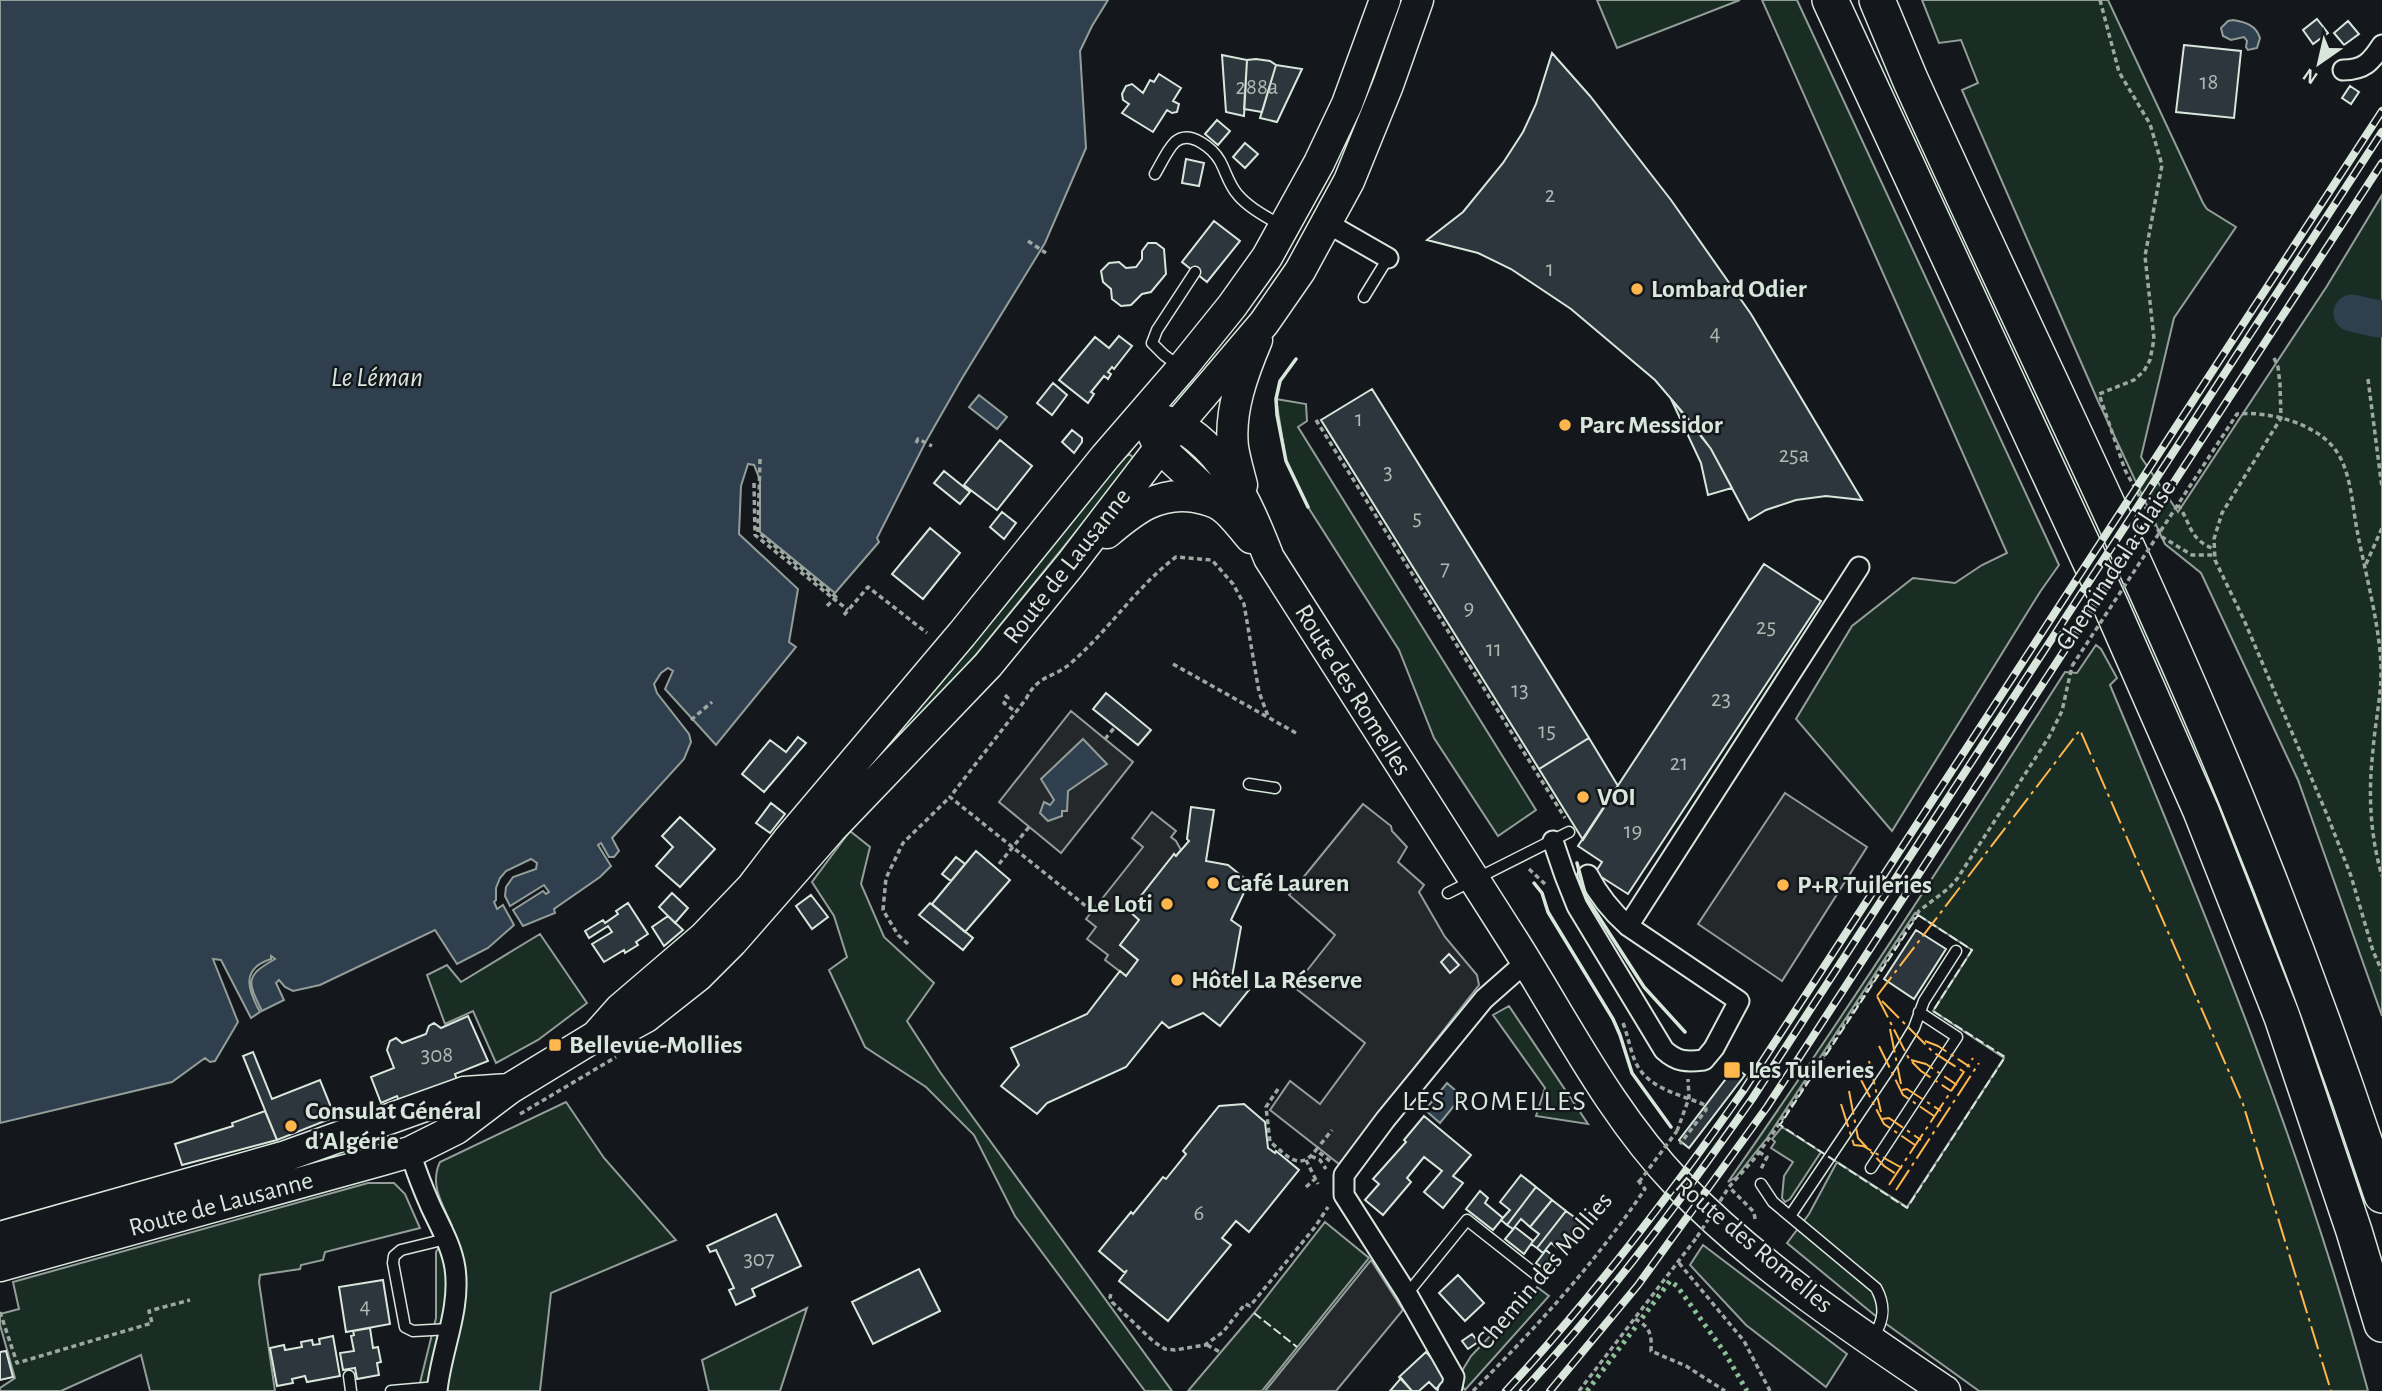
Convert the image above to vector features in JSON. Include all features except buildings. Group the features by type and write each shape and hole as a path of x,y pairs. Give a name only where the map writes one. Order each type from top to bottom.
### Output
{"highway":[{"path":"1830,0 2110,604 2201,811 2286,1029 2354,1231 2382,1324"},
{"path":"1877,0 1910,79 2149,598 2224,771 2317,1004 2382,1195"}],"main road":[{"name":"Route de Lausanne","path":"0,1266 410,1152 456,1129 509,1089 596,1036 620,1009 704,937 751,888 1232,306 1267,257 1290,217 1347,104 1385,0"},
{"name":"Route de Lausanne","path":"596,1036 624,1029 672,999 698,976 764,906 831,829 988,665 1070,565 1159,447 1264,323 1300,271 1327,223 1370,132 1418,0"},
{"path":"1290,217 1327,223"},
{"path":"1235,506 1233,419 1240,386 1264,323"},
{"path":"1143,414 1178,424 1213,452 1235,506"},
{"path":"1143,414 1159,447 1235,506"},
{"path":"1070,565 1131,513 1147,503 1179,495 1235,506"},
{"name":"Route des Romelles","path":"1235,506 1475,880 1614,1105 1663,1167 1701,1206 1757,1254 1871,1341 1945,1391"},
{"name":"Route de Lausanne","path":"0,1237 283,1157 464,1091 509,1089"},
{"path":"398,1115 389,1134 392,1141 410,1152"}],"street":[{"path":"2343,70 2363,67 2373,59 2382,45"},
{"path":"1327,223 1388,258"},
{"path":"1628,926 1859,567"},
{"path":"1563,832 1565,876 1577,906 1653,1033 1664,1050 1675,1060 1704,1060 1714,1048 1739,1001 1628,926 1612,912 1588,875"},
{"path":"1448,1391 1452,1387 1454,1377 1407,1294 1344,1195 1337,1174 1484,999 1526,962"},
{"path":"410,1152 456,1269 450,1329 437,1389"}],"lane":[{"path":"1155,174 1174,144 1183,139 1195,140 1211,150 1220,160 1231,186 1243,200 1290,217"},
{"path":"1364,298 1388,258"},
{"path":"1182,368 1152,343 1157,330 1195,272"},
{"path":"1249,784 1275,788"},
{"path":"1448,894 1563,832"},
{"path":"1790,1216 1887,1072 1913,1028 1924,1001 1956,951"},
{"path":"1871,1168 1957,1037 1919,1012"},
{"path":"1761,1184 1770,1199 1881,1296 1884,1312 1881,1325 1871,1341"},
{"path":"1407,1294 1467,1220 1538,1276"},
{"path":"446,1239 401,1250 394,1256 393,1263 407,1329 450,1329"},
{"path":"349,1376 351,1391"},
{"path":"391,1391 437,1389"}],"path":[{"path":"2100,0 2119,72 2150,124 2162,165 2145,256 2154,339 2150,360 2144,371 2134,380 2099,394 2125,470 2162,537 2192,555 2214,555"},
{"path":"1028,241 1046,253"},
{"path":"2274,358 2280,384 2281,418 2222,513 2216,528 2214,555 2222,579 2244,620 2328,817 2351,876 2373,951 2382,971"},
{"path":"2368,379 2382,488"},
{"name":"Chemin de la Glaise","path":"1579,1391 1679,1263 1729,1187 1773,1133 1919,911 1949,888 1967,865 2054,727 2062,711 2072,666 2237,414 2281,418"},
{"path":"2281,418 2304,426 2323,437 2335,449 2349,487 2381,663 2370,790 2372,829 2382,876"},
{"path":"1317,420 1563,832"},
{"path":"918,438 932,446"},
{"path":"760,459 758,532 836,597 834,599"},
{"path":"754,483 755,535 848,610"},
{"path":"2176,507 2193,533 2205,545 2214,549"},
{"path":"2365,566 2382,528"},
{"path":"908,944 893,929 883,910 886,878 903,843 950,797 1033,686 1070,665 1114,621 1159,569 1176,557 1212,560 1233,584 1244,604 1259,692 1268,716"},
{"path":"845,615 868,587 927,633"},
{"path":"827,606 834,599"},
{"path":"1173,664 1296,733"},
{"path":"1005,695 1008,698 1004,703 1016,712"},
{"path":"691,720 712,702"},
{"path":"1105,739 1115,727"},
{"path":"950,797 1092,911"},
{"path":"999,864 1029,827"},
{"path":"1680,1144 1706,1110 1705,1105 1689,1098 1687,1062"},
{"path":"1278,1089 1265,1107 1270,1142 1295,1162 1311,1156 1332,1130"},
{"name":"Chemin des Mollies","path":"1473,1391 1558,1300 1647,1191 1639,1181 1677,1131 1689,1098"},
{"path":"1316,1150 1337,1174"},
{"path":"1311,1156 1337,1174"},
{"path":"1306,1160 1318,1184"},
{"path":"1306,1187 1316,1178"},
{"path":"1729,1187 1754,1212 1755,1219"},
{"path":"1205,1345 1223,1332 1245,1304 1250,1306 1315,1227 1326,1212 1329,1202"},
{"path":"1679,1263 1744,1341 1770,1391"},
{"path":"1111,1294 1112,1302 1159,1346 1175,1350 1210,1345 1220,1352"},
{"path":"0,1312 17,1363 152,1323 149,1311 190,1300"},
{"path":"1634,1319 1650,1330 1651,1351 1686,1366 1725,1391"}],"green space":[{"path":"1597,0 1740,0 1617,48"},
{"path":"1762,0 1797,0 2059,565 1892,831 1796,719 1852,626 1913,578 1955,583 2007,553"},
{"path":"1922,0 2108,0 2203,203 2207,209 2236,227 2174,318 2141,457 2178,512 2327,286 2382,195 2382,1016 2298,780 2201,573 2165,544 2098,401 1962,90 1978,83 1961,40 1939,43"},
{"path":"1276,399 1306,404 1307,421 1298,427 1536,810 1498,836 1434,738 1399,650 1308,507 1286,461"},
{"path":"1129,454 1135,459 971,661 792,854 920,707 1112,468"},
{"path":"2096,645 2117,678 2110,685 2251,1034 2314,1211 2368,1391 1979,1391 1878,1318 1787,1243 1809,1214 1837,1162 1907,1207 2004,1058 1933,1011 1972,950 1915,913 1767,1138 1736,1177 1728,1182 1857,993 2065,672 2077,673"},
{"path":"850,831 870,847 861,884 884,937 934,983 907,1021 940,1072 1172,1391 1145,1391 1015,1216 974,1135 926,1087 865,1047 829,970 847,957 834,916 812,882"},
{"path":"540,934 587,1003 538,1040 496,1063 473,1011 445,1024 427,975 447,965 461,982"},
{"path":"1509,1006 1588,1124 1536,1116 1545,1088 1493,1015"},
{"path":"566,1102 604,1158 676,1240 551,1293 540,1391 418,1391 436,1318 436,1252 452,1226 437,1187 440,1162"},
{"path":"1782,1127 1821,1152 1790,1199 1785,1202 1782,1198 1784,1176 1793,1162 1771,1148 1775,1142 1772,1139"},
{"path":"368,1183 394,1183 405,1194 420,1228 325,1252 323,1260 301,1265 300,1269 260,1275 275,1391 150,1391 141,1355 61,1391 0,1391 0,1388 15,1378 0,1325 0,1314 19,1309 13,1282"},
{"path":"1325,1222 1369,1258 1262,1391 1188,1391 1254,1313"},
{"path":"1703,1245 1847,1354 1826,1387 1746,1325 1690,1265"},
{"path":"1537,1287 1549,1296 1465,1390 1457,1379 1471,1356"},
{"path":"807,1308 780,1391 709,1391 702,1360"}],"shaded area":[{"path":"1071,711 1133,762 1061,853 999,802"},
{"name":"P+R Tuileries","path":"1785,793 1867,847 1782,981 1698,924"},
{"path":"1363,804 1391,826 1392,831 1407,847 1398,862 1424,885 1419,892 1445,937 1477,975 1479,985 1339,1164 1270,1110 1290,1081 1320,1104 1365,1043 1294,987 1335,935 1289,895"},
{"path":"1152,812 1176,831 1171,837 1181,850 1176,856 1174,854 1139,920 1120,945 1138,960 1126,976 1105,960 1108,955 1087,939 1096,927 1086,919 1143,847 1132,838"},
{"path":"1371,1260 1403,1310 1336,1391 1265,1391"}],"water":[{"name":"Le Léman","path":"0,0 1108,0 1080,51 1086,148 1045,243 925,443 877,538 879,542 835,593 760,532 760,480 754,465 748,464 741,486 739,534 798,589 789,642 796,647 716,745 665,689 673,671 668,668 661,673 654,684 657,693 689,734 691,742 684,759 612,838 619,851 614,857 609,857 601,843 598,845 611,866 600,877 554,909 555,913 523,926 513,910 543,891 546,894 549,892 544,885 510,906 505,896 506,887 513,877 536,869 537,863 531,859 506,871 500,878 494,902 497,909 503,905 514,925 488,948 457,964 435,930 320,985 293,991 279,980 276,983 284,1000 262,1011 253,993 252,980 258,970 275,959 271,956 271,959 261,963 251,974 250,988 260,1012 251,1018 221,960 213,959 238,1022 215,1061 210,1062 205,1058 172,1082 0,1123"},
{"path":"2233,20 2246,23 2256,30 2260,38 2257,48 2248,50 2244,37 2231,40 2223,36 2221,28"},
{"path":"979,395 1007,417 997,429 969,407"},
{"path":"1083,739 1107,764 1068,791 1067,811 1062,811 1062,816 1048,821 1040,813 1044,802 1050,805 1054,800 1041,779"},
{"path":"1447,1083 1462,1096 1440,1123 1425,1110"}],"waterway":[{"path":"2352,313 2382,318"}],"railway":[{"path":"1506,1391 1629,1245 1743,1091 2382,111"},
{"path":"1523,1391 1642,1249 1752,1099 2382,132"},
{"path":"1550,1391 1638,1285 1767,1107 2382,163"}],"hedge":[{"path":"1642,1318 1670,1281 1677,1286 1725,1353 1747,1391"},
{"path":"1587,1391 1637,1325"}],"fence":[{"path":"1918,915 1972,950 1933,1011 2005,1057 1907,1208 1780,1125 1918,915"},
{"path":"1254,1313 1297,1347"}],"wall":[{"path":"1296,359 1280,381 1276,399 1277,415 1286,461 1308,507"},
{"path":"1577,863 1586,897 1644,987 1685,1032"},
{"path":"1534,883 1542,893 1548,912 1613,1019 1632,1073 1671,1127"}],"power":[{"path":"1877,996 2080,730 2243,1104 2331,1391"},
{"path":"1877,996 1909,1059 1921,1071 1951,1091"},
{"path":"1882,1001 1933,1052 1964,1072"},
{"path":"1890,1029 1901,1084"},
{"path":"1925,1041 1938,1046 1970,1067"},
{"path":"1879,1046 1903,1095 1934,1116"},
{"path":"1889,1185 1973,1058"},
{"path":"1911,1060 1926,1064 1957,1085"},
{"path":"1869,1061 1881,1112"},
{"path":"1896,1190 1979,1063"},
{"path":"1859,1076 1884,1124 1915,1145"},
{"path":"1902,1090 1907,1089 1941,1111"},
{"path":"1849,1091 1858,1138 1884,1166 1896,1174"},
{"path":"1841,1104 1854,1145 1863,1146 1902,1168"},
{"path":"1882,1119 1889,1118 1921,1140"}],"place":[{"name":"Lombard Odier","path":"1637,289"},
{"name":"Parc Messidor","path":"1565,425"},
{"name":"VOI","path":"1583,797"},
{"name":"Café Lauren","path":"1213,883"},
{"name":"P+R Tuileries","path":"1783,885"},
{"name":"Le Loti","path":"1167,904"},
{"name":"Hôtel La Réserve","path":"1177,980"},
{"name":"Bellevue-Mollies","path":"555,1045"},
{"name":"Les Tuileries","path":"1732,1070"},
{"name":"Consulat Général d’Algérie","path":"291,1126"}],"district":[{"name":"LES ROMELLES","path":"1495,1102"}]}
